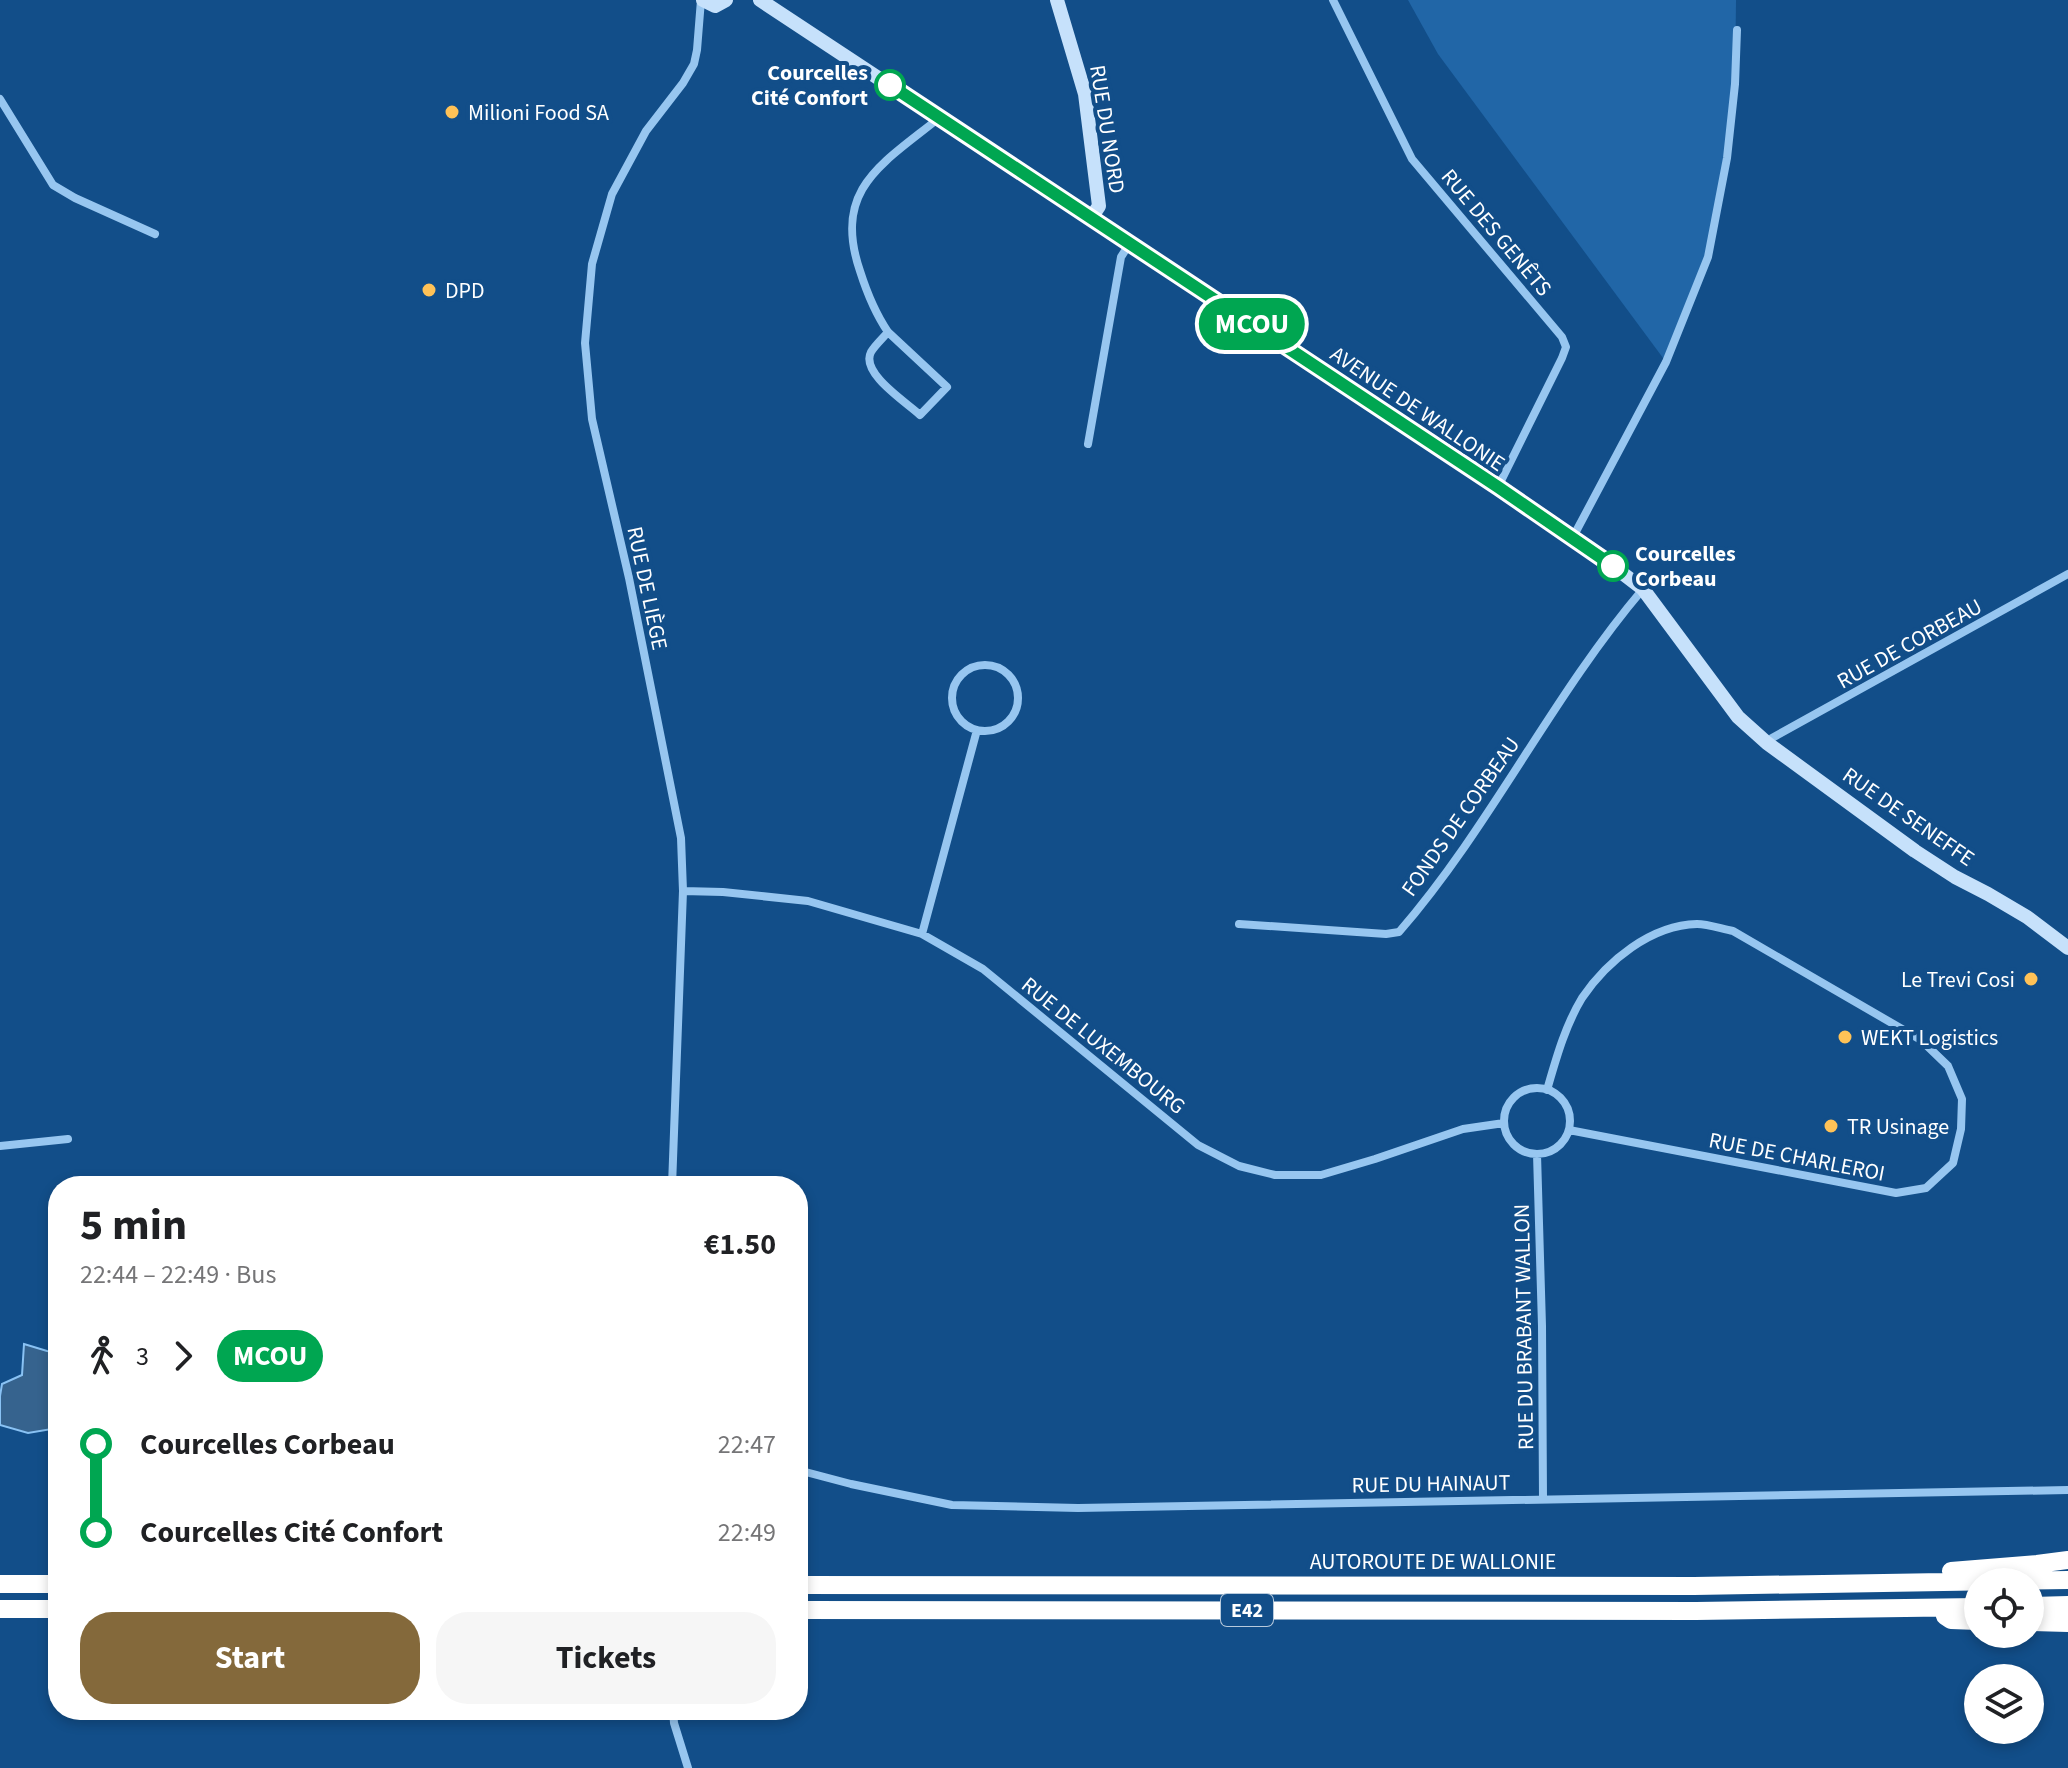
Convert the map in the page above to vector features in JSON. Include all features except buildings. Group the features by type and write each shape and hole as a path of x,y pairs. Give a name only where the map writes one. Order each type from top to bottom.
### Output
{"highway":[{"path":"1900,1583 1930,1572 2068,1560"},
{"name":"AUTOROUTE DE WALLONIE","path":"808,1585 1694,1586 2068,1580"},
{"path":"0,1584 48,1584"},
{"path":"2044,1606 2068,1605"},
{"name":"E42","path":"808,1610 1696,1611 1964,1608"},
{"path":"0,1609 48,1609"},
{"path":"1932,1609 1951,1620 1964,1620"},
{"path":"2044,1622 2068,1623"}],"street":[{"name":"AVENUE DE WALLONIE","path":"760,0 1613,566 1643,589 1738,717 1767,743"},
{"name":"RUE DU NORD","path":"1057,0 1085,94 1099,206 1091,218"},
{"name":"RUE DES GENÊTS","path":"1333,0 1412,159 1562,337 1566,347 1498,487"},
{"name":"RUE DE LIÈGE","path":"699,24 711,1"},
{"name":"RUE DE LIÈGE","path":"672,1176 683,891 681,838 629,578 592,419 585,343 592,264 612,194 646,131 694,64 699,24 711,1"},
{"path":"1572,539 1666,362 1708,257 1727,158 1737,30"},
{"path":"0,99 53,185 155,234"},
{"path":"888,332 870,354 869,364 874,375 920,415 947,387 888,332 877,317 854,254 850,231 853,209 861,189 883,163 939,118"},
{"path":"1088,444 1121,257 1130,243"},
{"name":"RUE DE CORBEAU","path":"1767,743 2068,574"},
{"name":"FONDS DE CORBEAU","path":"1239,924 1386,934 1399,932 1446,872 1581,671 1624,610 1643,589"},
{"path":"976,666 998,667 1014,681 1018,692 1015,713 999,728 977,730 969,727 956,713 952,696 958,678 976,666"},
{"path":"922,934 977,730"},
{"name":"RUE DE SENEFFE","path":"1767,743 1915,851 2027,917 2068,948"},
{"name":"RUE DE LUXEMBOURG","path":"683,891 808,901 922,934 983,969 1198,1145 1239,1166 1275,1175 1321,1175 1463,1129 1504,1123"},
{"name":"RUE DE CHARLEROI","path":"1547,1090 1561,1043 1583,998 1610,966 1634,944 1665,929 1698,924 1733,931 1921,1040 1948,1066 1962,1099 1961,1129 1953,1163 1926,1188 1896,1193 1569,1130"},
{"path":"1526,1090 1547,1090 1556,1094 1568,1110 1569,1130 1564,1140 1548,1152 1527,1153 1518,1148 1506,1133 1505,1113 1517,1095 1526,1090"},
{"path":"0,1146 68,1139"},
{"name":"RUE DU BRABANT WALLON","path":"1537,1154 1543,1499"},
{"name":"RUE DU HAINAUT","path":"808,1473 952,1505 1078,1508 2068,1490"},
{"path":"674,1720 688,1768"}],"shaded area":[{"path":"1408,0 1736,0 1735,84 1708,257 1666,362 1438,54"},
{"path":"24,1344 48,1351 48,1430 28,1433 0,1425 2,1384 22,1375"}],"bus line":[{"name":"MCOU","path":"890,85 1613,566"}],"place":[{"name":"Courcelles Cité Confort","path":"890,85"},
{"name":"Milioni Food SA","path":"452,112"},
{"name":"DPD","path":"429,290"},
{"name":"Courcelles Corbeau","path":"1613,566"},
{"name":"Le Trevi Cosi","path":"2031,979"},
{"name":"WEKT Logistics","path":"1845,1037"},
{"name":"TR Usinage","path":"1831,1126"}]}
